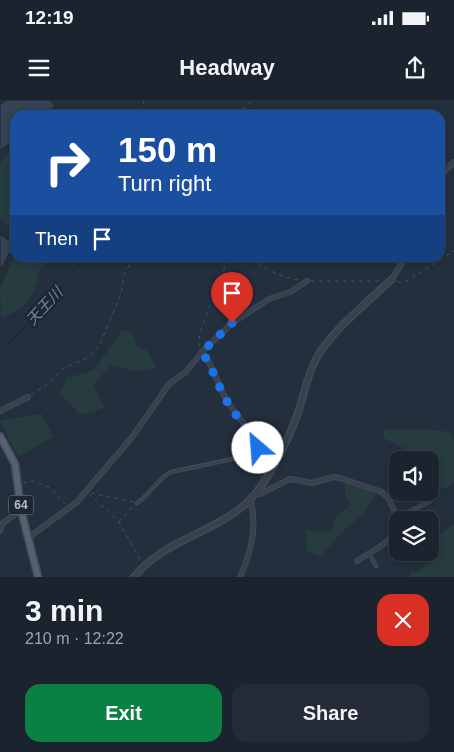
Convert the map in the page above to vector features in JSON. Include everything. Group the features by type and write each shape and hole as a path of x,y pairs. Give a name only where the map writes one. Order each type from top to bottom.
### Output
{"main road":[{"name":"64","path":"0,436 12,457 21,510 38,577"}],"street":[{"path":"445,171 454,162"},
{"path":"134,577 143,565 166,548 224,519 256,492 291,432 311,371 319,353 329,340 392,279 403,262"},
{"path":"28,538 69,508 86,492 104,467 133,436 169,384 186,372 202,352 232,323 270,299 290,292 307,282"},
{"path":"202,352 209,362 226,400 251,433 264,462 272,466"},
{"path":"0,410 28,397"},
{"path":"256,492 260,494 290,480 312,482 333,477 382,492 388,498 395,511"},
{"path":"240,577 245,566 254,525 250,499"},
{"path":"0,531 3,523 21,510"},
{"path":"356,561 389,539"}],"lane":[{"path":"137,503 145,498 164,476 171,472 242,457 258,448"},
{"path":"413,511 429,502"},
{"path":"369,553 376,566"}],"path":[{"path":"241,110 252,100"},
{"path":"28,397 52,381 62,369 87,358 100,344 121,294 124,275 131,262"},
{"path":"202,352 198,346 223,274 225,262"},
{"path":"257,262 290,279 307,282 374,282 392,279 401,283 437,262"},
{"path":"18,485 36,481 50,488 69,508"},
{"path":"86,492 137,503"},
{"path":"86,492 119,522 126,532 135,554 143,565"},
{"path":"119,522 137,503"}],"green space":[{"path":"10,152 10,227 0,218 0,164 4,156"},
{"path":"12,262 47,262 40,268 38,280 29,300 15,312 1,317 0,288"},
{"path":"122,330 132,332 137,347 146,350 156,367 139,371 111,365 94,384 104,408 80,415 60,393 67,378 94,370"},
{"path":"42,414 53,437 18,457 0,421"},
{"path":"384,429 450,432 454,439 454,483 446,488 439,487 439,451 408,451 384,438"},
{"path":"345,479 379,487 364,514 343,531 321,556 307,551 305,529 323,533 331,530 334,520 351,504 345,494"},
{"path":"454,524 454,577 408,577 412,571 419,572 425,564 425,561 439,561 439,535"}],"building":[{"path":"6,100 50,100 55,106 50,110 10,110 10,143 0,151 0,105"},
{"path":"0,234 10,242 10,252 0,270"}],"waterway":[{"name":"天王川","path":"5,347 52,300 81,262"}],"route":[{"path":"232,323 202,352 209,362 226,400 251,433 258,448"}]}
